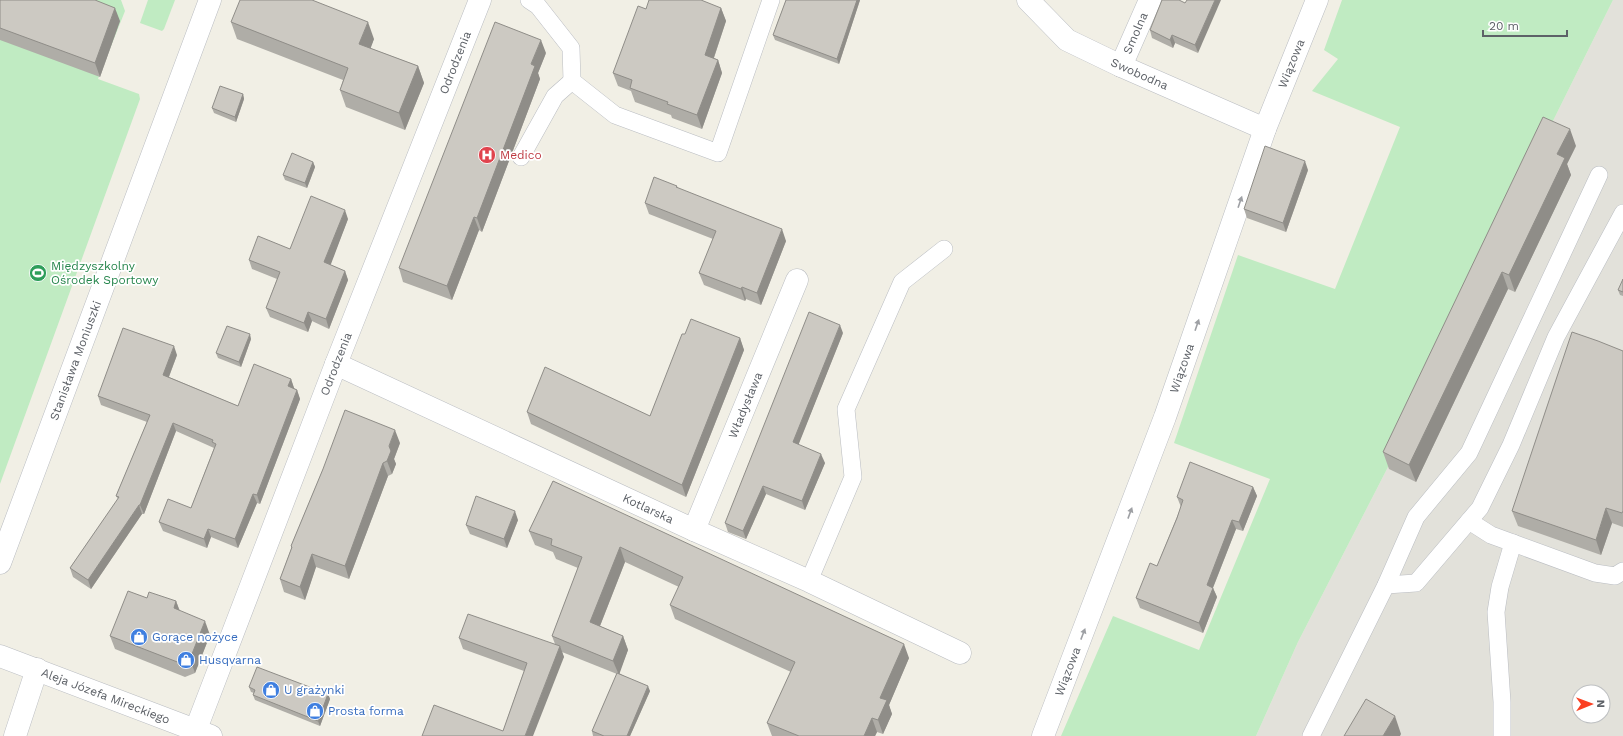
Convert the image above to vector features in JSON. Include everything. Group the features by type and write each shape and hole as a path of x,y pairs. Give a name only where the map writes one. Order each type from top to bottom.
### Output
{"street":[{"name":"Stanisława Moniuszki","path":"0,563 210,0"},
{"name":"Odrodzenia","path":"204,733 336,364 480,0"},
{"name":"Swobodna","path":"1028,0 1067,40 1121,66 1265,129"},
{"name":"Smolna","path":"1121,66 1150,0"},
{"name":"Wiązowa","path":"1043,736 1166,417 1265,129 1317,0"},
{"name":"Władysława","path":"694,530 797,280"},
{"name":"Kotlarska","path":"336,364 694,530 809,581 960,653"},
{"name":"Aleja Józefa Mireckiego","path":"0,656 204,733"},
{"path":"15,736 37,669"}],"lane":[{"path":"529,0 538,6 571,48 572,81"},
{"path":"572,81 615,114 718,153 771,0"},
{"path":"521,156 555,96 572,81"},
{"path":"1312,736 1386,585 1416,517 1469,453 1599,175"},
{"path":"1386,585 1416,583 1480,508 1511,445 1556,337 1623,213"},
{"path":"809,581 853,477 846,409 902,282 944,249"},
{"path":"1469,520 1491,534 1594,573 1615,576 1623,572"},
{"path":"1502,736 1502,702 1496,612 1500,587 1513,542"}],"shaded area":[{"path":"1613,0 1623,0 1623,736 1256,736 1298,642 1387,469 1546,135"}],"green space":[{"name":"Międzyszkolny Ośrodek Sportowy","path":"0,0 121,0 125,11 98,79 139,94 140,99 0,484"},
{"path":"148,0 175,0 162,31 140,23"},
{"path":"1342,0 1613,0 1546,135 1387,469 1298,642 1256,736 1061,736 1113,616 1199,650 1270,479 1174,443 1238,255 1335,289 1400,127 1312,91 1338,59 1324,50"}],"building":[{"path":"0,0 95,0 115,8 95,63 0,28"},
{"path":"240,0 312,0 368,22 359,44 418,66 399,113 340,90 348,68 231,22"},
{"path":"649,0 701,0 721,8 705,55 718,60 697,115 667,104 668,102 630,88 632,80 613,73 638,6 646,9"},
{"path":"786,0 857,0 837,59 773,35"},
{"path":"1162,0 1179,0 1185,3 1187,0 1215,0 1195,45 1172,35 1170,40 1150,30"},
{"path":"495,22 541,40 531,64 535,66 477,218 474,217 447,286 399,268"},
{"path":"220,86 243,94 235,117 212,108"},
{"path":"1543,117 1570,129 1557,154 1565,158 1509,275 1502,272 1409,465 1383,452"},
{"path":"1265,146 1305,161 1283,223 1244,209"},
{"path":"292,153 313,162 305,183 283,175"},
{"path":"654,177 782,229 757,293 742,287 741,289 699,273 716,231 645,203"},
{"path":"311,196 345,210 324,262 345,271 326,319 308,312 304,323 266,308 280,272 249,260 258,236 290,249"},
{"path":"1623,279 1623,292 1618,290"},
{"path":"809,312 840,325 793,442 821,454 802,501 763,486 743,531 725,523"},
{"path":"691,319 740,338 682,485 527,412 545,367 650,416 682,334 685,334"},
{"path":"227,326 250,334 239,362 216,353"},
{"path":"123,328 174,346 163,375 238,406 254,364 291,379 288,386 297,390 257,495 253,494 235,539 208,529 204,539 159,522 168,499 191,508 216,444 212,442 213,440 173,423 140,505 88,580 70,568 119,497 116,496 150,415 98,396"},
{"path":"1572,332 1623,351 1623,511 1622,513 1606,508 1596,540 1512,511"},
{"path":"345,410 395,430 389,446 391,451 387,461 383,463 345,566 312,554 300,587 280,579 292,547 291,546 323,469"},
{"path":"1190,462 1253,487 1239,522 1232,520 1207,585 1213,588 1199,623 1136,598 1150,563 1157,566 1177,518 1183,500 1177,497"},
{"path":"553,481 904,644 880,698 887,700 878,720 872,718 864,736 799,736 767,723 795,662 670,605 683,577 620,547 590,622 623,636 613,661 552,636 582,557 551,545 552,539 529,531"},
{"path":"476,496 515,511 504,539 466,525"},
{"path":"128,591 147,598 149,592 176,601 174,608 205,621 190,659 180,663 110,636"},
{"path":"468,614 560,646 525,736 422,736 434,705 503,731 527,663 459,638"},
{"path":"257,667 328,694 318,721 253,695 255,690 249,687"},
{"path":"617,673 648,686 627,736 604,736 592,731"},
{"path":"1366,699 1395,716 1383,736 1344,736"}],"place":[{"name":"Medico","path":"487,155"},
{"name":"Międzyszkolny Ośrodek Sportowy","path":"38,273"},
{"name":"Gorące nożyce","path":"139,637"},
{"name":"Husqvarna","path":"186,660"},
{"name":"U grażynki","path":"271,690"},
{"name":"Prosta forma","path":"315,711"}]}
